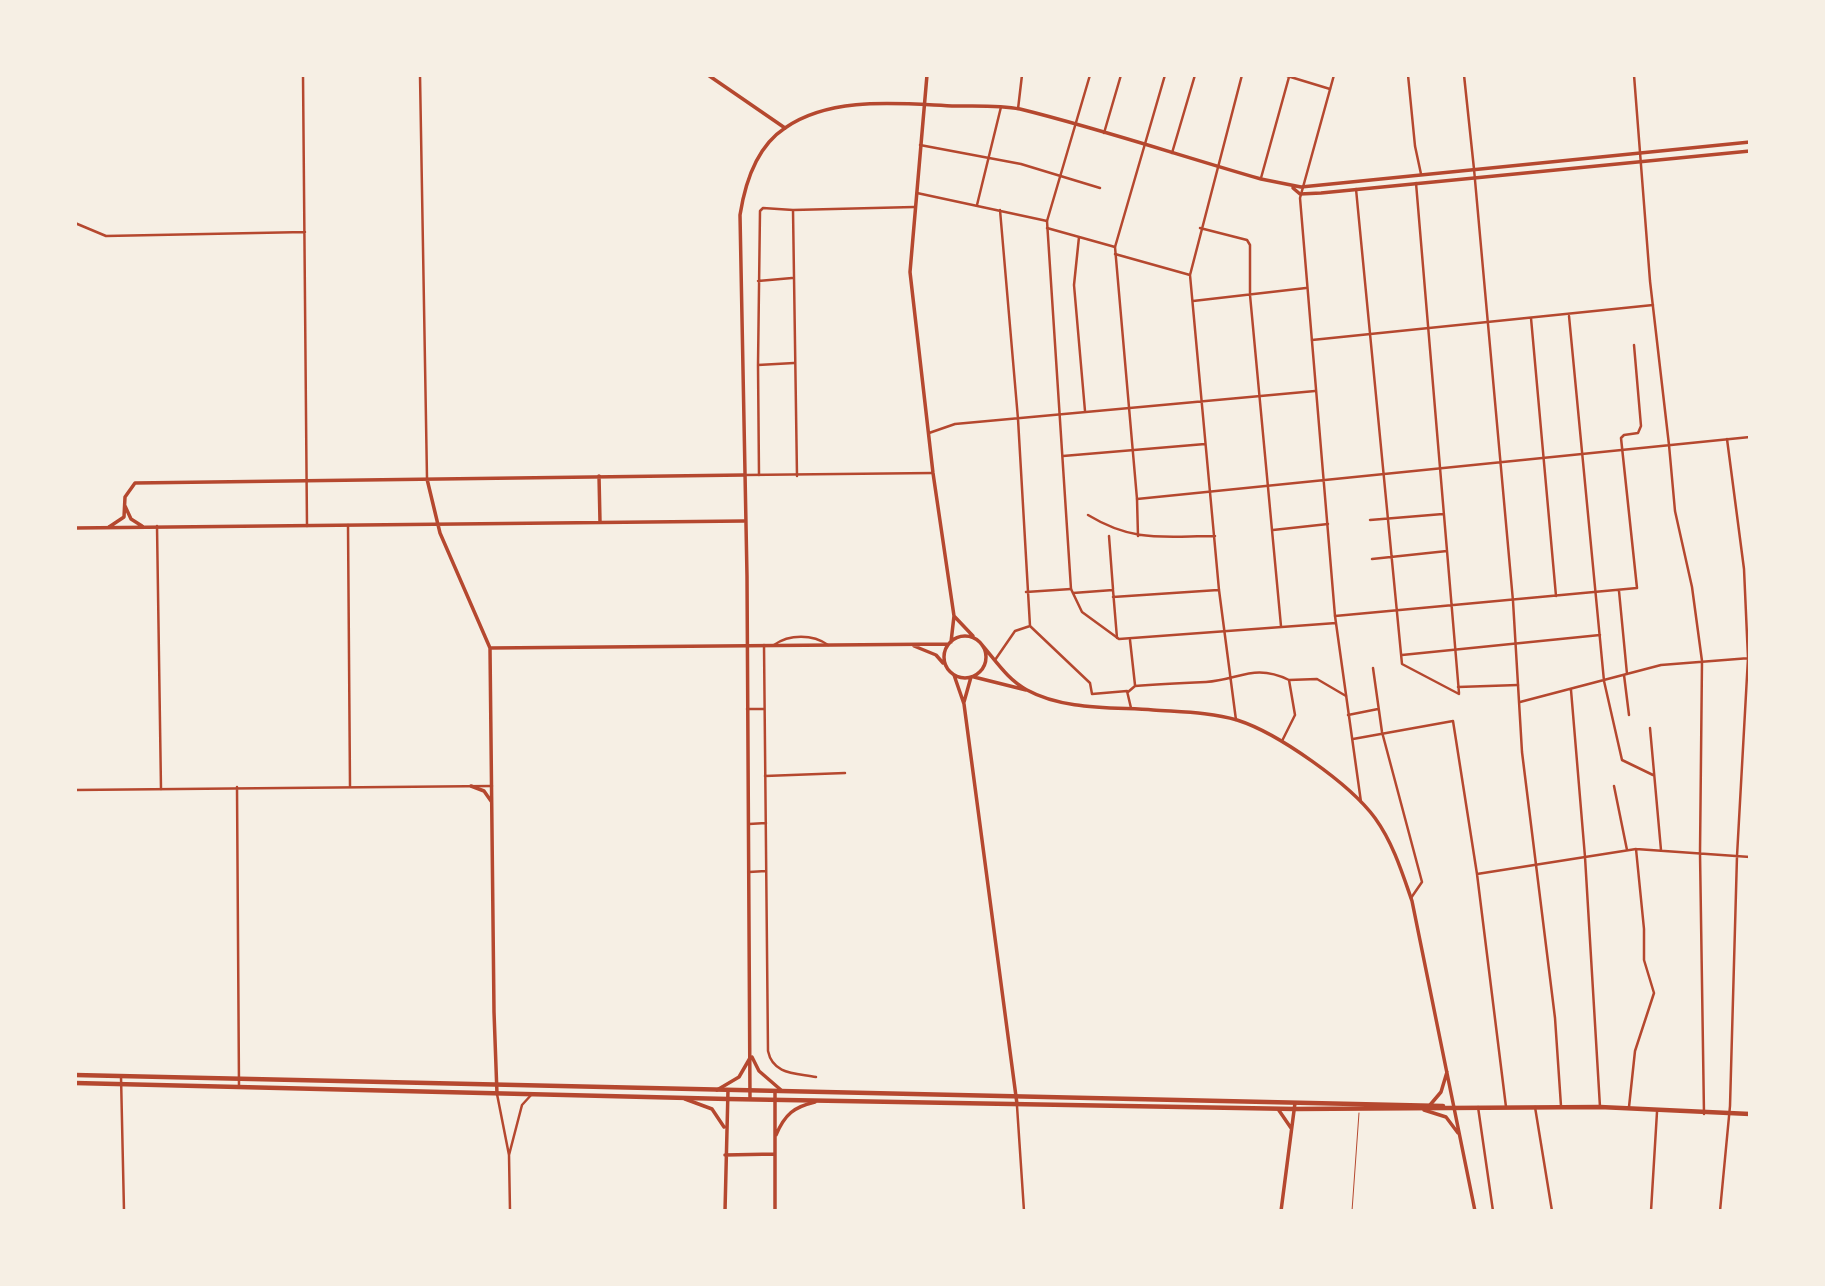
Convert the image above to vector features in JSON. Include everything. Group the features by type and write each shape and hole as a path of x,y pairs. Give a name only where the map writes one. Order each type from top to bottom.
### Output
{"highway":[{"path":"75,1074 728,1090 1277,1109 1295,1106 1303,1109 1430,1104 1454,1107"},
{"path":"75,1083 820,1101 1359,1106 1424,1110 1454,1107 1600,1107 1657,1112 1750,1114"}],"main road":[{"path":"708,75 785,128"},
{"path":"927,75 910,272 933,473 954,616 944,655 946,667"},
{"path":"750,1099 749,824 740,215 743,193 752,169 768,143 785,128 823,111 838,108 926,105 1001,107 1018,109 1261,179 1301,187 1750,142"},
{"path":"1292,187 1300,194 1750,151"},
{"path":"107,528 121,521 125,497 135,483 744,475"},
{"path":"599,476 600,522"},
{"path":"427,479 438,524 490,648 498,1094"},
{"path":"125,504 131,519 143,527"},
{"path":"75,528 744,522"},
{"path":"954,616 1016,683 1028,691"},
{"path":"490,648 949,643 964,636 977,640"},
{"path":"909,644 936,655 954,675 964,704 1017,1101"},
{"path":"964,704 972,677 986,661 982,645"},
{"path":"954,675 972,677 1061,701 1236,720 1282,741 1361,802 1374,816 1396,854 1411,898 1475,1211"},
{"path":"471,786 488,795 492,804"},
{"path":"716,1090 738,1077 751,1056"},
{"path":"751,1056 759,1071 782,1092"},
{"path":"1430,1104 1443,1088 1447,1067"},
{"path":"725,1211 728,1090"},
{"path":"775,1092 775,1211"},
{"path":"679,1098 705,1104 720,1117 724,1126 726,1149"},
{"path":"775,1137 785,1116 796,1107 820,1101"},
{"path":"1281,1211 1295,1106"},
{"path":"1277,1109 1292,1130"},
{"path":"1292,1130 1303,1109"},
{"path":"1424,1110 1446,1117 1460,1138"},
{"path":"725,1155 775,1154"}],"street":[{"path":"303,75 307,526"},
{"path":"420,75 427,479"},
{"path":"1018,109 1022,75"},
{"path":"1090,75 1047,221 1072,591 1082,612 1117,639 1336,623"},
{"path":"1104,134 1121,75"},
{"path":"1138,537 1130,409 1115,247 1165,75"},
{"path":"1172,154 1195,75"},
{"path":"1236,720 1219,590 1190,275 1242,75"},
{"path":"1334,75 1300,194 1335,616 1361,802"},
{"path":"1408,75 1415,146 1422,174"},
{"path":"1464,75 1513,601 1522,752 1555,1018 1561,1107"},
{"path":"1634,75 1653,305 1675,511 1692,587 1702,661 1700,853 1704,1114"},
{"path":"1261,179 1287,76 1330,89"},
{"path":"977,205 1001,107"},
{"path":"920,145 989,157 1100,188"},
{"path":"1356,189 1402,664 1459,694 1416,183"},
{"path":"915,193 1047,221"},
{"path":"759,475 760,211 763,208 914,207"},
{"path":"793,209 797,476"},
{"path":"1000,210 1018,419 1030,626 1090,683 1092,694 1128,692 1135,686 1230,679 1249,671 1279,675 1289,680 1317,679 1346,696"},
{"path":"75,223 106,236 305,232"},
{"path":"1047,228 1115,247"},
{"path":"1200,229 1249,242 1250,295 1281,628"},
{"path":"1079,237 1074,285 1086,412"},
{"path":"1115,254 1190,275"},
{"path":"758,281 792,278"},
{"path":"1193,301 1306,288"},
{"path":"1312,340 1569,316 1653,305"},
{"path":"1569,316 1604,681 1622,760 1653,775"},
{"path":"1531,318 1556,596"},
{"path":"1335,616 1636,589 1638,585 1623,436 1639,433 1641,426 1634,345"},
{"path":"758,365 794,363"},
{"path":"929,433 955,424 1315,391"},
{"path":"1137,499 1750,438"},
{"path":"1720,1211 1728,1115 1737,856 1749,658 1744,569 1727,439"},
{"path":"1063,456 1205,444"},
{"path":"744,475 933,473"},
{"path":"1370,520 1444,514"},
{"path":"1088,515 1112,530 1138,537 1215,536"},
{"path":"1273,530 1328,524"},
{"path":"348,525 350,786"},
{"path":"157,526 161,790"},
{"path":"1109,536 1117,639"},
{"path":"1372,559 1447,551"},
{"path":"1026,592 1113,590"},
{"path":"1113,597 1219,590"},
{"path":"1619,591 1629,715"},
{"path":"995,660 1015,631 1030,626"},
{"path":"1402,655 1600,635"},
{"path":"1130,640 1135,686"},
{"path":"764,645 768,1051 776,1067 789,1073 816,1077"},
{"path":"1520,702 1661,665 1749,658"},
{"path":"1373,668 1382,732 1422,882 1411,898"},
{"path":"1282,741 1294,715 1289,680"},
{"path":"1458,687 1518,685"},
{"path":"1571,690 1586,857 1600,1107"},
{"path":"1128,692 1131,708"},
{"path":"747,709 764,709"},
{"path":"1348,715 1378,709"},
{"path":"1352,739 1453,721 1477,874 1506,1107"},
{"path":"1650,728 1661,850"},
{"path":"765,776 845,773"},
{"path":"75,790 492,786"},
{"path":"1614,786 1627,850"},
{"path":"236,787 239,1087"},
{"path":"749,824 766,824"},
{"path":"1477,874 1636,849 1750,858"},
{"path":"1628,1110 1635,1051 1654,993 1644,960 1644,929 1636,849"},
{"path":"749,872 766,871"},
{"path":"121,1076 124,1211"},
{"path":"498,1094 509,1156 510,1211"},
{"path":"509,1156 522,1105 533,1094"},
{"path":"1017,1101 1024,1211"},
{"path":"1478,1107 1493,1211"},
{"path":"1535,1107 1552,1211"},
{"path":"1651,1211 1657,1112"}],"lane":[{"path":"1352,1211 1359,1106"}]}
